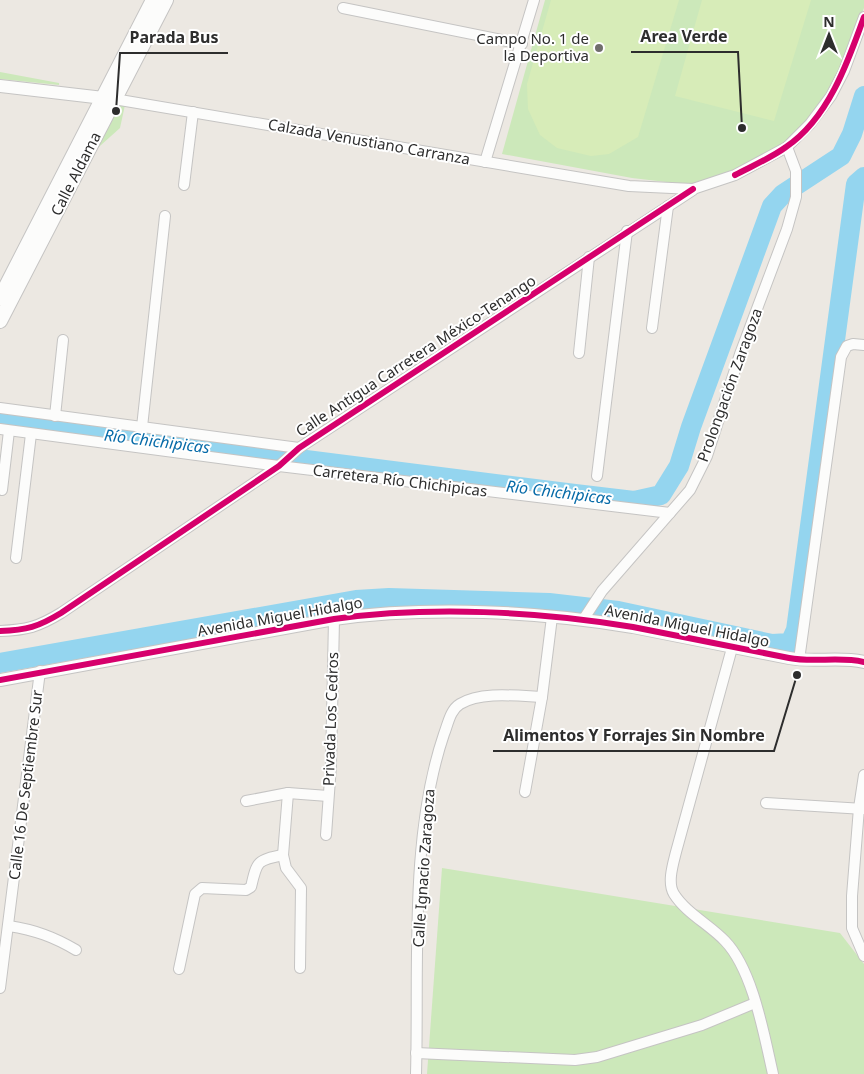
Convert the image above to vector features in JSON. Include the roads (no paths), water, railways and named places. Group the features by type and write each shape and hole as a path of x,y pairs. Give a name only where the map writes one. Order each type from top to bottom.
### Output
{"main road":[{"name":"Calle Aldama","path":"0,321 108,99 153,0"},
{"name":"Calle Aldama","path":"0,298 108,99 166,0"}],"street":[{"path":"485,162 534,0"},
{"path":"343,8 522,44"},
{"name":"Calzada Venustiano Carranza","path":"0,86 108,99 193,112 636,187 693,190 735,175 787,147 810,124 831,96 844,71 864,16"},
{"path":"184,185 193,112"},
{"name":"Prolongación Zaragoza","path":"585,617 602,591 690,490 707,456 740,354 787,229 796,197 796,171 787,147"},
{"name":"Calle Antigua Carretera México-Tenango","path":"0,631 26,630 41,625 280,466 296,451 627,231 693,190"},
{"path":"652,328 668,206"},
{"path":"142,427 166,216"},
{"path":"597,476 627,231"},
{"path":"579,352 589,257"},
{"path":"55,416 63,340"},
{"path":"799,660 841,357 847,346 864,345"},
{"name":"Carretera Río Chichipicas","path":"0,408 142,427 296,451"},
{"path":"2,490 4,430"},
{"name":"Carretera Río Chichipicas","path":"4,430 280,466 670,513"},
{"path":"16,558 32,434"},
{"name":"Avenida Miguel Hidalgo","path":"0,680 40,671 334,619 374,614 446,612 585,617 799,660 849,658 864,662"},
{"path":"525,792 542,697 552,617"},
{"name":"Privada Los Cedros","path":"246,801 288,793 328,796 334,619"},
{"path":"732,648 676,852 672,892 680,902 725,940 735,953 755,1003 773,1074"},
{"name":"Avenida Miguel Hidalgo","path":"849,658 864,652"},
{"name":"Calle 16 De Septiembre Sur","path":"0,988 40,671"},
{"name":"Calle Ignacio Zaragoza","path":"416,1074 418,917 424,834 430,785 452,713 459,705 496,696 542,697"},
{"path":"864,775 852,896 852,928 864,956"},
{"path":"288,793 283,855 286,868 301,888 300,968"},
{"path":"326,835 328,796"},
{"path":"766,803 861,808"},
{"path":"179,969 195,894 202,888 246,890 251,887 259,862 263,859 283,855"},
{"path":"9,926 53,936 76,950"},
{"path":"416,1053 575,1060 597,1057 702,1025 755,1003"}],"waterway":[{"name":"Río Chichipicas","path":"0,421 634,501 661,495 679,466 691,427 772,206 783,194 841,156 852,134 864,96"},
{"path":"0,663 356,600 389,598 549,603 618,611 772,644 790,643 796,630 856,184 864,177"}],"place":[{"name":"Campo No. 1 de la Deportiva","path":"599,48"},
{"name":"Parada Bus","path":"116,111"},
{"name":"Area Verde","path":"742,128"},
{"name":"Alimentos Y Forrajes Sin Nombre","path":"797,675"}]}
